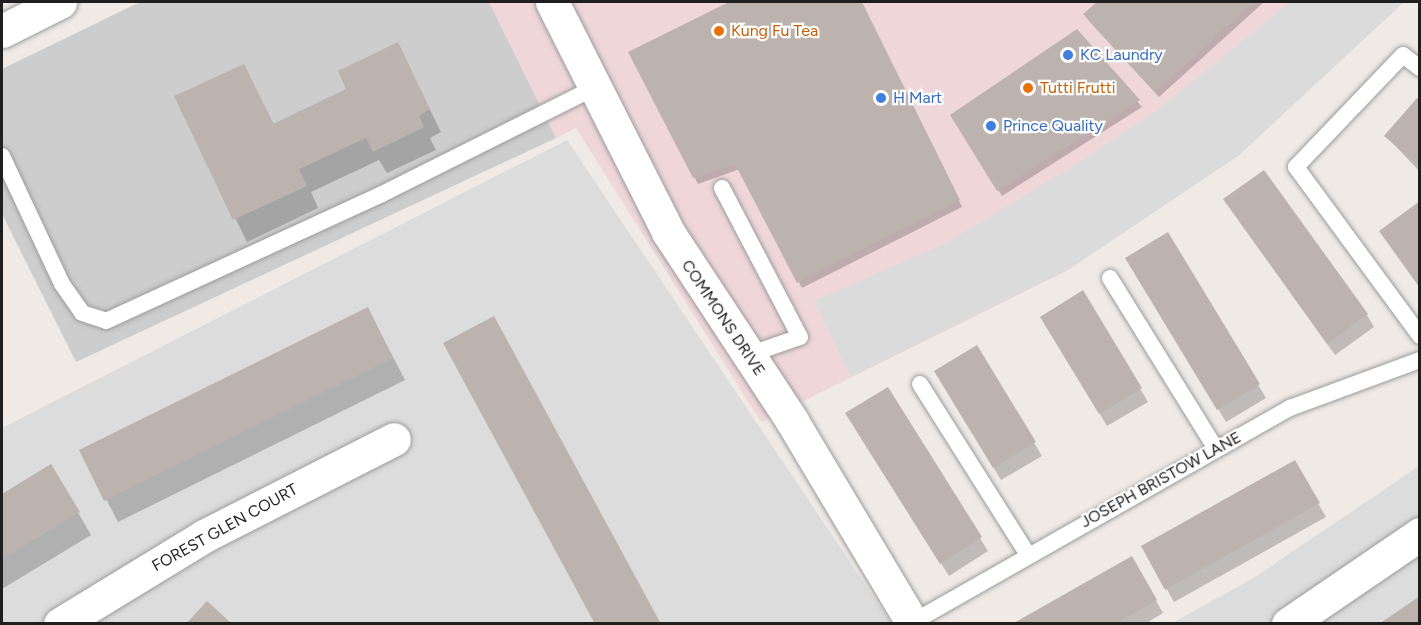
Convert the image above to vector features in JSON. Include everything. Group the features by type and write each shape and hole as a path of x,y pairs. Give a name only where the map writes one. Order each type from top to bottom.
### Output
{"street":[{"path":"2,31 60,2"},
{"name":"COMMONS DRIVE","path":"552,2 668,232 748,355 913,623"},
{"name":"FOREST GLEN COURT","path":"60,624 204,536 394,439"},
{"path":"1288,624 1419,534"}],"lane":[{"path":"1419,68 1403,55 1296,167 1419,336"},
{"path":"2,156 62,284 82,314 106,321 382,194 594,88"},
{"path":"722,188 800,337 748,355"},
{"path":"1110,278 1216,449"},
{"name":"JOSEPH BRISTOW LANE","path":"913,623 1028,555 1290,408 1419,360"},
{"path":"920,384 1028,555"}],"shaded area":[{"path":"140,2 489,2 556,138 76,362 2,214 2,69"},
{"path":"489,2 1404,2 1239,155 1068,270 761,422 576,128 556,138"},
{"path":"1290,2 1404,2 1239,155 1068,270 851,377 814,301 946,243 1073,166 1156,111"},
{"path":"567,140 891,623 2,624 2,428"},
{"path":"1419,466 1419,623 1171,624 1255,577"}],"building":[{"path":"729,2 862,2 960,200 797,283 735,164 693,178 628,52"},
{"path":"1097,2 1254,2 1155,92 1083,14"},
{"path":"1077,29 1140,100 997,191 950,115"},
{"path":"398,42 430,109 419,116 424,127 373,152 366,138 299,169 307,186 233,220 174,96 244,64 273,124 346,89 338,71"},
{"path":"1417,98 1420,101 1420,167 1384,136"},
{"path":"1264,170 1368,314 1327,344 1223,199"},
{"path":"1420,201 1420,288 1379,231"},
{"path":"1168,232 1260,384 1217,410 1125,258"},
{"path":"1083,290 1142,388 1099,414 1040,317"},
{"path":"368,307 393,358 104,501 79,450"},
{"path":"494,316 661,624 595,624 443,343"},
{"path":"977,345 1036,442 993,468 934,371"},
{"path":"888,387 982,537 940,564 845,413"},
{"path":"1295,460 1320,503 1165,590 1141,546"},
{"path":"51,464 80,512 2,559 2,494"},
{"path":"1132,556 1157,600 1115,624 1012,624"},
{"path":"1420,596 1420,624 1379,624"},
{"path":"207,601 232,624 186,624"}],"place":[{"name":"Kung Fu Tea","path":"719,31"},
{"name":"KC Laundry","path":"1068,55"},
{"name":"Tutti Frutti","path":"1028,88"},
{"name":"H Mart","path":"881,98"},
{"name":"Prince Quality","path":"991,126"}]}
